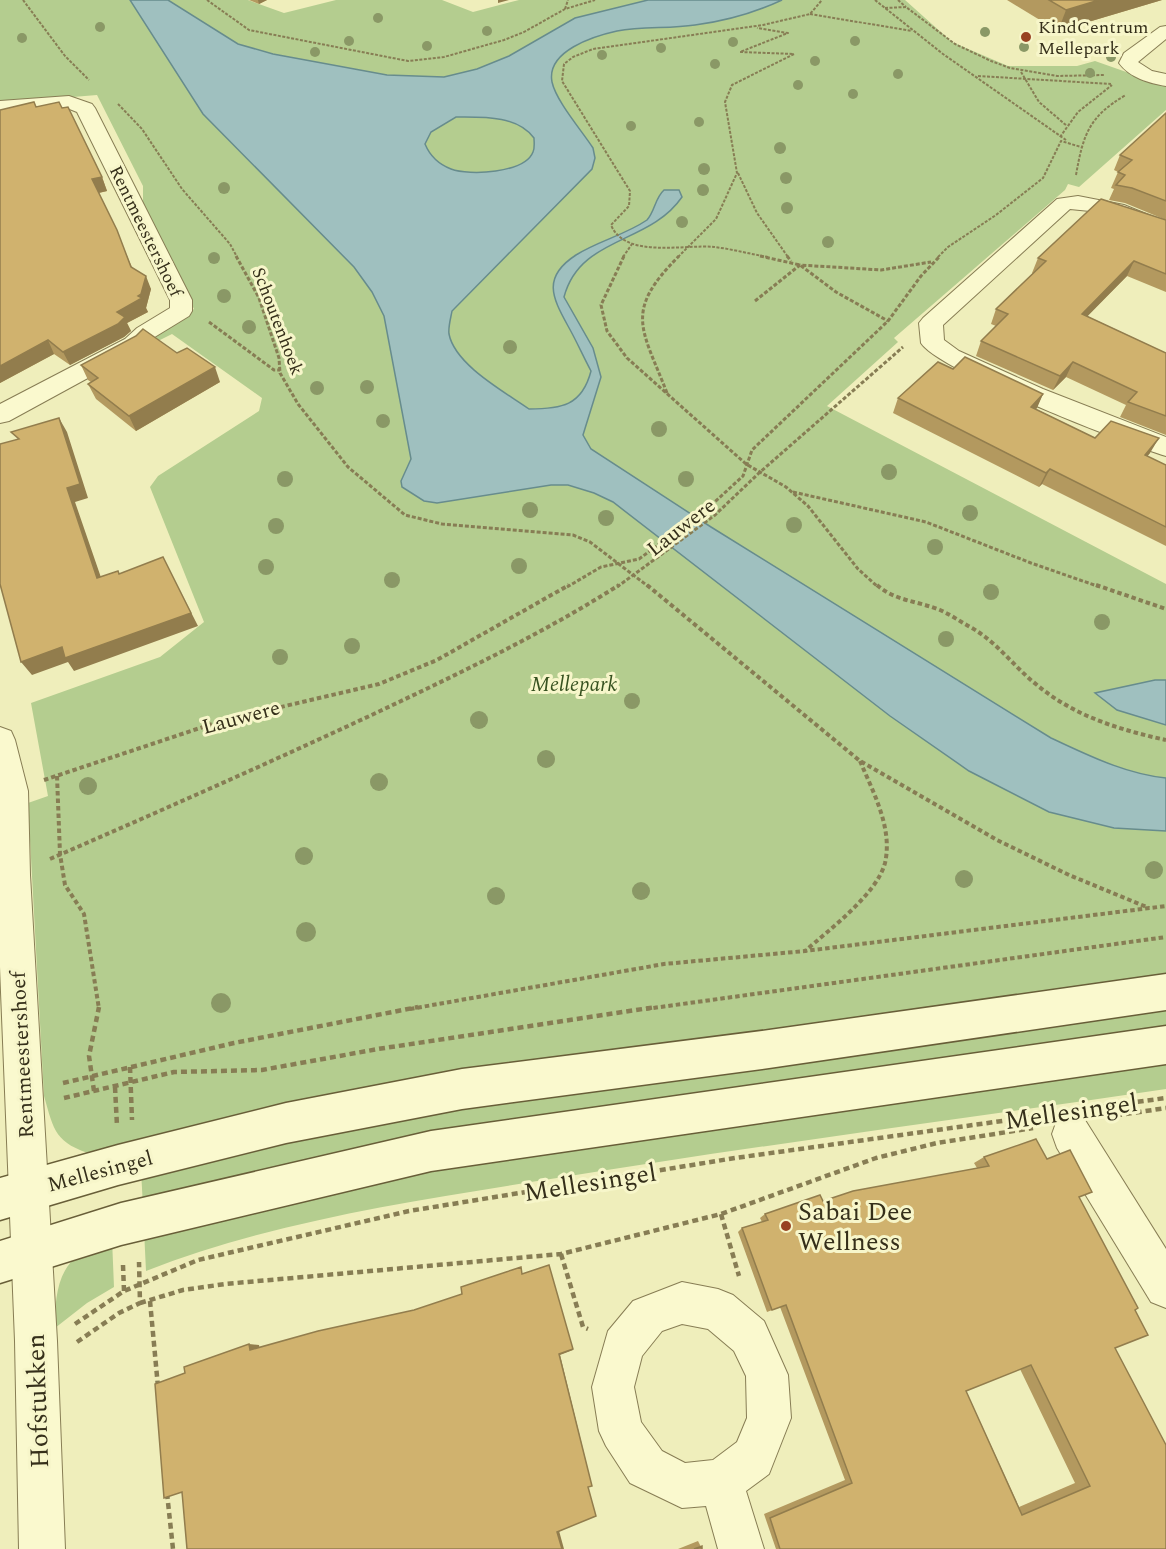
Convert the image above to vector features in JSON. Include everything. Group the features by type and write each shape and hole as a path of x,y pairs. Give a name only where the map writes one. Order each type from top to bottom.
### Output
{"street":[{"path":"1166,31 1130,57 1128,63 1152,78 1166,80"},
{"name":"Rentmeestershoef","path":"0,107 69,102 85,108 181,300 181,311 145,333 133,344 0,415"},
{"path":"1166,230 1105,205 1084,201 1065,203 931,323 933,343 951,356 1034,395 1166,447"},
{"name":"Rentmeestershoef","path":"0,740 13,875 24,1107 14,1195"},
{"name":"Mellesingel","path":"16,1257 14,1195 286,1123 462,1089 769,1049 1166,992"},
{"path":"16,1257 121,1224 431,1151 1166,1045"},
{"path":"1071,1120 1166,1287"},
{"name":"Hofstukken","path":"16,1257 36,1341 42,1549"},
{"path":"682,1304 718,1310 749,1335 767,1375 769,1418 753,1458 721,1482 682,1486 646,1467 621,1431 613,1387 623,1346 648,1316 682,1304"},
{"path":"721,1482 741,1549"}],"path":[{"path":"23,0 64,56 92,82"},
{"path":"207,0 249,30 408,61 444,57 504,40 524,32 565,9 595,0"},
{"path":"565,9 568,0"},
{"path":"810,14 822,0"},
{"path":"875,0 913,31 1060,137 1081,147 1086,128 1100,111 1132,93"},
{"path":"898,0 934,32 956,46 975,56 1021,72 1050,75 1121,75 1136,70"},
{"path":"885,8 906,7"},
{"path":"888,321 836,292 800,265 792,262 714,247 640,247 614,232 611,225 629,206 630,191 561,81 564,64 573,57 593,49 752,27 810,14 913,31"},
{"path":"752,27 788,33 740,52 794,54 732,85 725,102 737,173 757,213 792,262"},
{"path":"1021,72 1040,102 1067,126"},
{"path":"976,75 1024,80 1114,84 1088,103 1060,137"},
{"name":"Schoutenhoek","path":"115,102 142,129 182,189 234,250 259,298 279,358 280,370 298,404 348,467 405,514 442,524 573,535 590,542 635,575 860,761 997,840 1069,875 1149,908"},
{"name":"Lauwere","path":"60,854 57,776 221,721 379,684 437,660 601,567 639,560 706,509 743,476 752,450 888,321 932,262 948,247 996,215 1043,177 1060,141 1081,147"},
{"path":"668,396 641,324 642,308 666,268 716,219 737,173"},
{"path":"630,243 601,304 607,331 627,358 746,464 792,492 834,535 858,569 887,594 939,610 975,630 1000,648 1035,684 1058,701 1097,721 1166,740"},
{"path":"756,301 800,265 881,270 932,262"},
{"path":"181,311 200,316 274,370 280,370"},
{"path":"13,875 279,759 463,672 580,610 635,575 715,515 759,473 931,323"},
{"path":"792,492 926,522 1031,563 1166,609"},
{"path":"806,951 843,919 868,890 885,865 886,833 878,805 860,761"},
{"path":"60,854 65,885 84,914 99,1000 99,1014 89,1056 90,1076 94,1091"},
{"path":"90,1076 234,1043 448,1001 663,964 806,951 1166,906"},
{"path":"24,1107 174,1072 262,1070 378,1049 719,998 1166,937"},
{"name":"Mellesingel","path":"36,1341 61,1334 124,1291 198,1260 409,1211 735,1158 1071,1120 1166,1098"},
{"path":"140,1303 183,1290 225,1284 561,1254 721,1214 876,1158 937,1143 1071,1120 1166,1108"},
{"path":"718,1310 740,1274 721,1214"},
{"path":"561,1254 583,1327 623,1346"},
{"path":"150,1301 158,1395"},
{"path":"167,1490 173,1549"}],"green space":[{"name":"Mellepark","path":"0,0 248,0 284,13 336,0 442,0 473,12 519,0 905,0 952,42 1008,66 1077,66 1095,61 1166,86 1166,110 1079,187 1068,184 1065,190 894,338 898,342 827,406 1166,584 1166,979 94,1155 71,1146 54,1127 44,1096 28,803 48,796 31,703 160,657 204,622 150,487 158,476 259,411 262,398 172,334 150,345 149,335 194,309 143,204 143,186 97,95 0,103"},
{"path":"1166,999 1166,1034 143,1207 141,1170 285,1135"},
{"path":"1166,1055 1166,1089 709,1154 400,1204 246,1238 146,1271 144,1230 406,1169"},
{"path":"112,1239 114,1287 87,1303 55,1328 57,1297 66,1268 84,1251"}],"water":[{"path":"130,0 168,0 238,44 273,54 387,75 444,77 477,69 509,56 575,18 648,0 782,0 750,13 718,21 685,26 627,29 607,33 574,47 556,62 552,71 554,90 593,148 595,158 592,169 452,311 449,334 453,345 482,377 529,409 551,408 569,403 582,392 591,371 562,316 555,297 554,279 558,271 565,263 584,250 647,220 664,190 679,190 682,197 668,213 600,251 585,262 572,277 564,297 593,348 601,377 583,435 591,449 711,527 1051,738 1121,768 1166,778 1166,831 1114,828 1049,812 969,771 890,716 613,502 594,493 568,485 551,485 437,503 424,501 402,487 401,481 411,459 384,316 372,292 354,267 203,114","holes":["456,117 498,119 518,125 534,138 533,152 528,159 519,164 496,171 470,172 446,167 435,159 425,144 431,132"]},
{"path":"1155,680 1166,680 1166,725 1117,710 1095,693"}],"building":[{"path":"1049,0 1099,0 1066,10"},
{"path":"34,102 36,107 59,102 62,108 68,107 102,177 92,179 117,230 131,267 146,276 141,294 138,296 142,298 117,312 125,317 118,324 63,352 48,340 0,366 0,110"},
{"path":"1166,113 1166,201 1132,188 1116,185 1125,175 1118,172 1132,160 1120,155"},
{"path":"1101,199 1166,220 1166,274 1134,261 1082,314 1166,353 1166,416 1128,402 1137,392 1073,362 1060,376 981,341 1008,314 996,309 1046,261 1038,258"},
{"path":"143,329 177,353 187,348 215,367 129,416 88,384 98,378 81,365 136,336"},
{"path":"965,357 1043,394 1031,407 1095,438 1111,421 1159,438 1145,455 1166,465 1166,527 1050,469 1046,473 898,398 938,362 953,369"},
{"path":"59,418 80,484 67,488 97,578 118,571 119,574 163,557 191,613 65,658 62,647 21,662 0,584 0,444 19,439 11,432"},
{"path":"1036,1139 1047,1159 1070,1150 1092,1192 1079,1197 1138,1308 1135,1310 1148,1335 1115,1348 1166,1445 1166,1549 780,1549 770,1518 852,1483 786,1305 772,1310 742,1228 768,1220 765,1214 820,1195 823,1201 853,1191 989,1166 984,1157","holes":["1031,1365 1090,1486 1022,1515 966,1391"]},
{"path":"549,1265 573,1349 559,1354 592,1486 588,1487 596,1516 557,1532 562,1549 187,1549 182,1492 164,1498 155,1384 185,1373 184,1367 249,1344 250,1350 318,1331 414,1310 462,1294 461,1287 521,1267 522,1274"}],"place":[{"name":"KindCentrum Mellepark","path":"1026,37"},
{"name":"Sabai Dee Wellness","path":"786,1226"}]}
